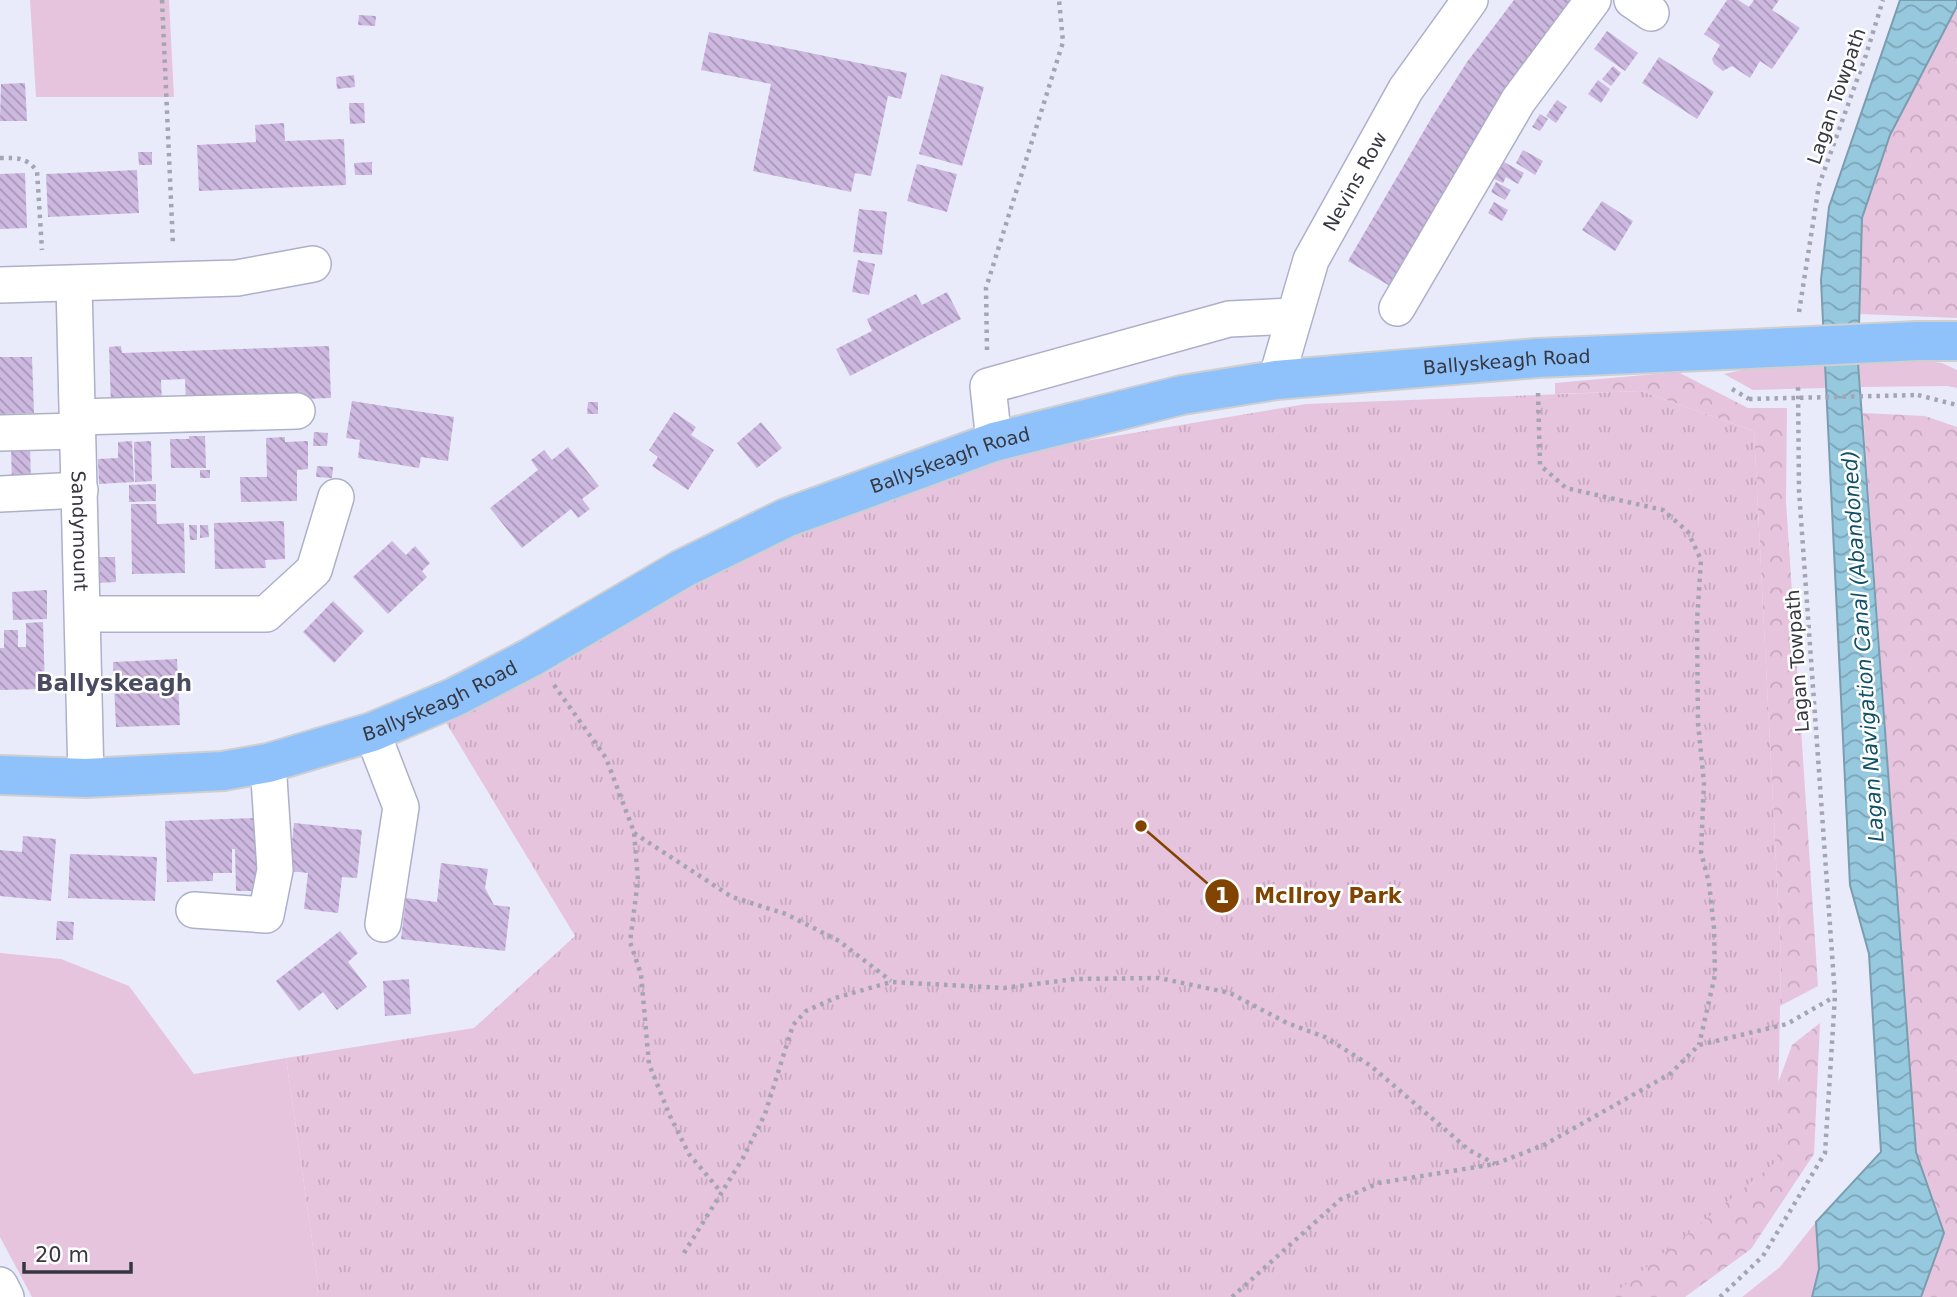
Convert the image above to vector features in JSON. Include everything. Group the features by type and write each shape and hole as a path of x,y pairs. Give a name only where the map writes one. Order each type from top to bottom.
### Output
{"main road":[{"name":"Ballyskeagh Road","path":"0,775 86,778 223,771 268,763 372,732 455,697 530,658 681,569 786,518 994,442 1182,395 1276,380 1537,358 1957,341"}],"street":[{"name":"Nevins Row","path":"1276,380 1311,260 1406,89 1470,0"},
{"path":"1397,308 1518,101 1593,0"},
{"path":"0,285 237,278 313,264"},
{"name":"Sandymount","path":"59,284 78,424 86,778"},
{"path":"994,442 988,386 1229,319 1293,316"},
{"path":"0,433 78,424 297,411"},
{"path":"0,494 80,490"},
{"path":"83,614 266,614 314,570 336,497"},
{"path":"372,732 401,807 383,924"},
{"path":"194,910 266,915 275,870 268,763"},
{"path":"0,1285 6,1297"}],"path":[{"path":"162,0 175,281"},
{"path":"988,386 986,288 1063,42 1059,0"},
{"name":"Lagan Towpath","path":"1798,318 1799,298 1819,185 1867,55 1883,0"},
{"path":"0,158 30,162 37,171 59,284"},
{"path":"1537,358 1540,465 1566,488 1663,510 1689,532 1700,560 1697,621 1698,723 1704,783 1701,852 1709,883 1715,975 1699,1045"},
{"name":"Lagan Towpath","path":"1720,1297 1763,1256 1825,1153 1835,996 1799,491 1798,382"},
{"path":"1749,399 1918,395 1957,405"},
{"path":"530,658 546,673 606,758 634,833 638,880 630,942 641,974 649,1064 689,1154 721,1192"},
{"path":"634,833 732,897 786,914 839,941 891,982"},
{"path":"684,1253 743,1158 765,1114 793,1026 806,1011 835,998 891,982 1004,988 1075,979 1159,978 1230,993 1287,1023 1325,1037 1371,1066 1469,1150 1495,1164"},
{"path":"1232,1297 1341,1199 1379,1183 1495,1164 1544,1145 1670,1074 1699,1045 1787,1024 1835,996"}],"green space":[{"path":"30,0 169,0 174,97 36,97"},
{"path":"1957,6 1957,318 1860,314 1862,218 1890,135"},
{"path":"1919,360 1942,363 1957,370 1957,388 1861,387 1858,363"},
{"path":"1826,364 1826,388 1753,390 1724,374 1750,368"},
{"path":"1678,372 1748,408 1787,408 1786,501 1818,986 1780,1006 1781,958 1754,431 1641,391 1555,394 1555,383"},
{"path":"1641,391 1754,431 1781,958 1777,1161 1610,1297 317,1297 318,1282 286,1058 474,1028 575,936 442,716 546,673 724,565 983,458 1306,404"},
{"path":"1863,413 1925,416 1957,427 1957,1297 1921,1297 1944,1233 1916,1152"},
{"path":"0,953 61,959 129,986 194,1074 286,1058 318,1282 317,1297 32,1297 0,1237"},
{"path":"1820,1023 1814,1154 1751,1249 1685,1297 1254,1297 1766,1115 1792,1045"},
{"path":"1816,1222 1819,1269 1812,1297 1742,1297 1780,1267"}],"water":[{"name":"Lagan Navigation Canal (Abandoned)","path":"1900,0 1957,0 1957,6 1890,135 1862,218 1858,363 1916,1152 1944,1233 1921,1297 1812,1297 1819,1269 1816,1222 1881,1152 1869,954 1850,885 1821,280 1829,207"}],"building":[{"path":"1514,0 1570,0 1582,9 1400,292 1348,261 1432,117 1467,62"},
{"path":"1727,0 1738,0 1749,7 1754,0 1779,0 1772,10 1800,28 1772,69 1760,61 1750,78 1732,66 1723,71 1714,64 1712,59 1720,45 1704,34"},
{"path":"359,15 376,16 375,26 358,25"},
{"path":"1607,31 1638,53 1625,71 1594,49"},
{"path":"709,32 907,73 901,99 888,96 871,176 855,173 851,192 753,171 771,84 701,70"},
{"path":"1659,57 1714,92 1697,119 1642,83"},
{"path":"1613,66 1621,73 1611,86 1602,79"},
{"path":"941,74 984,87 962,166 919,154"},
{"path":"354,75 355,87 337,89 336,77"},
{"path":"1598,80 1610,89 1601,103 1588,94"},
{"path":"25,83 27,121 0,121 1,84"},
{"path":"1557,100 1567,107 1556,123 1546,116"},
{"path":"349,103 364,103 365,123 350,124"},
{"path":"1540,114 1548,119 1540,131 1532,127"},
{"path":"284,123 285,141 344,139 346,185 199,191 197,145 256,142 255,125"},
{"path":"1523,150 1543,161 1535,175 1516,163"},
{"path":"138,152 152,152 152,165 139,165"},
{"path":"1502,161 1524,173 1518,184 1506,177 1503,183 1492,178"},
{"path":"372,162 372,175 355,175 354,163"},
{"path":"917,164 957,174 947,212 907,201"},
{"path":"137,170 139,213 48,217 46,174"},
{"path":"25,173 27,228 0,229 0,174"},
{"path":"1496,182 1511,190 1505,200 1491,192"},
{"path":"1602,201 1633,221 1615,251 1582,230"},
{"path":"1494,202 1508,210 1502,221 1488,213"},
{"path":"859,209 887,212 882,255 853,252"},
{"path":"858,260 875,264 869,295 852,292"},
{"path":"947,292 961,319 850,376 836,349 872,331 867,319 916,294 922,305"},
{"path":"121,346 122,353 329,346 331,398 186,403 185,379 161,380 162,404 111,406 109,347"},
{"path":"0,357 32,357 34,413 0,414"},
{"path":"352,401 454,417 448,461 421,457 419,468 358,458 360,440 346,438"},
{"path":"588,402 598,402 598,414 587,414"},
{"path":"674,412 696,427 691,435 714,450 688,490 652,466 658,457 649,450"},
{"path":"761,422 782,448 757,468 737,443"},
{"path":"314,432 328,433 327,446 313,446"},
{"path":"189,436 205,436 206,468 171,468 170,439 189,439"},
{"path":"285,437 285,442 308,441 308,469 297,470 297,501 241,502 240,477 267,477 266,438"},
{"path":"132,441 134,482 99,484 98,459 118,458 118,442"},
{"path":"151,441 152,481 135,482 134,442"},
{"path":"30,445 31,484 12,485 11,446"},
{"path":"568,447 599,486 582,499 590,509 578,518 571,509 522,548 490,508 538,470 531,460 544,450 552,460"},
{"path":"317,466 333,467 332,478 316,477"},
{"path":"200,470 210,470 210,478 200,478"},
{"path":"156,484 156,501 129,502 129,485"},
{"path":"131,504 156,504 157,524 184,523 185,573 132,574"},
{"path":"284,521 285,559 265,560 266,568 215,569 214,523"},
{"path":"189,525 197,525 197,540 190,540"},
{"path":"200,525 208,525 209,537 200,538"},
{"path":"392,541 406,555 415,546 430,563 422,571 427,577 388,614 353,577"},
{"path":"98,557 115,557 116,582 98,583"},
{"path":"47,590 47,619 13,620 12,592"},
{"path":"333,601 364,631 334,663 303,632"},
{"path":"43,622 45,689 0,690 0,648 4,648 4,630 18,630 18,647 26,647 26,623"},
{"path":"177,659 180,725 116,727 113,662"},
{"path":"258,818 259,879 256,891 236,891 235,849 232,849 232,873 213,873 213,881 167,882 165,821"},
{"path":"294,823 362,830 357,878 342,877 338,913 304,909 308,873 289,871"},
{"path":"23,836 56,839 51,901 0,896 0,850 22,852"},
{"path":"70,854 157,857 155,901 68,898"},
{"path":"441,863 488,869 485,888 494,905 510,907 505,951 401,939 406,898 437,902"},
{"path":"57,921 74,922 73,940 56,940"},
{"path":"340,931 358,953 348,962 367,987 337,1010 323,992 299,1011 276,981"},
{"path":"409,979 411,1014 385,1016 383,981"}],"place":[{"name":"McIlroy Park","path":"1141,826"}],"district":[{"name":"Ballyskeagh","path":"114,683"}]}
